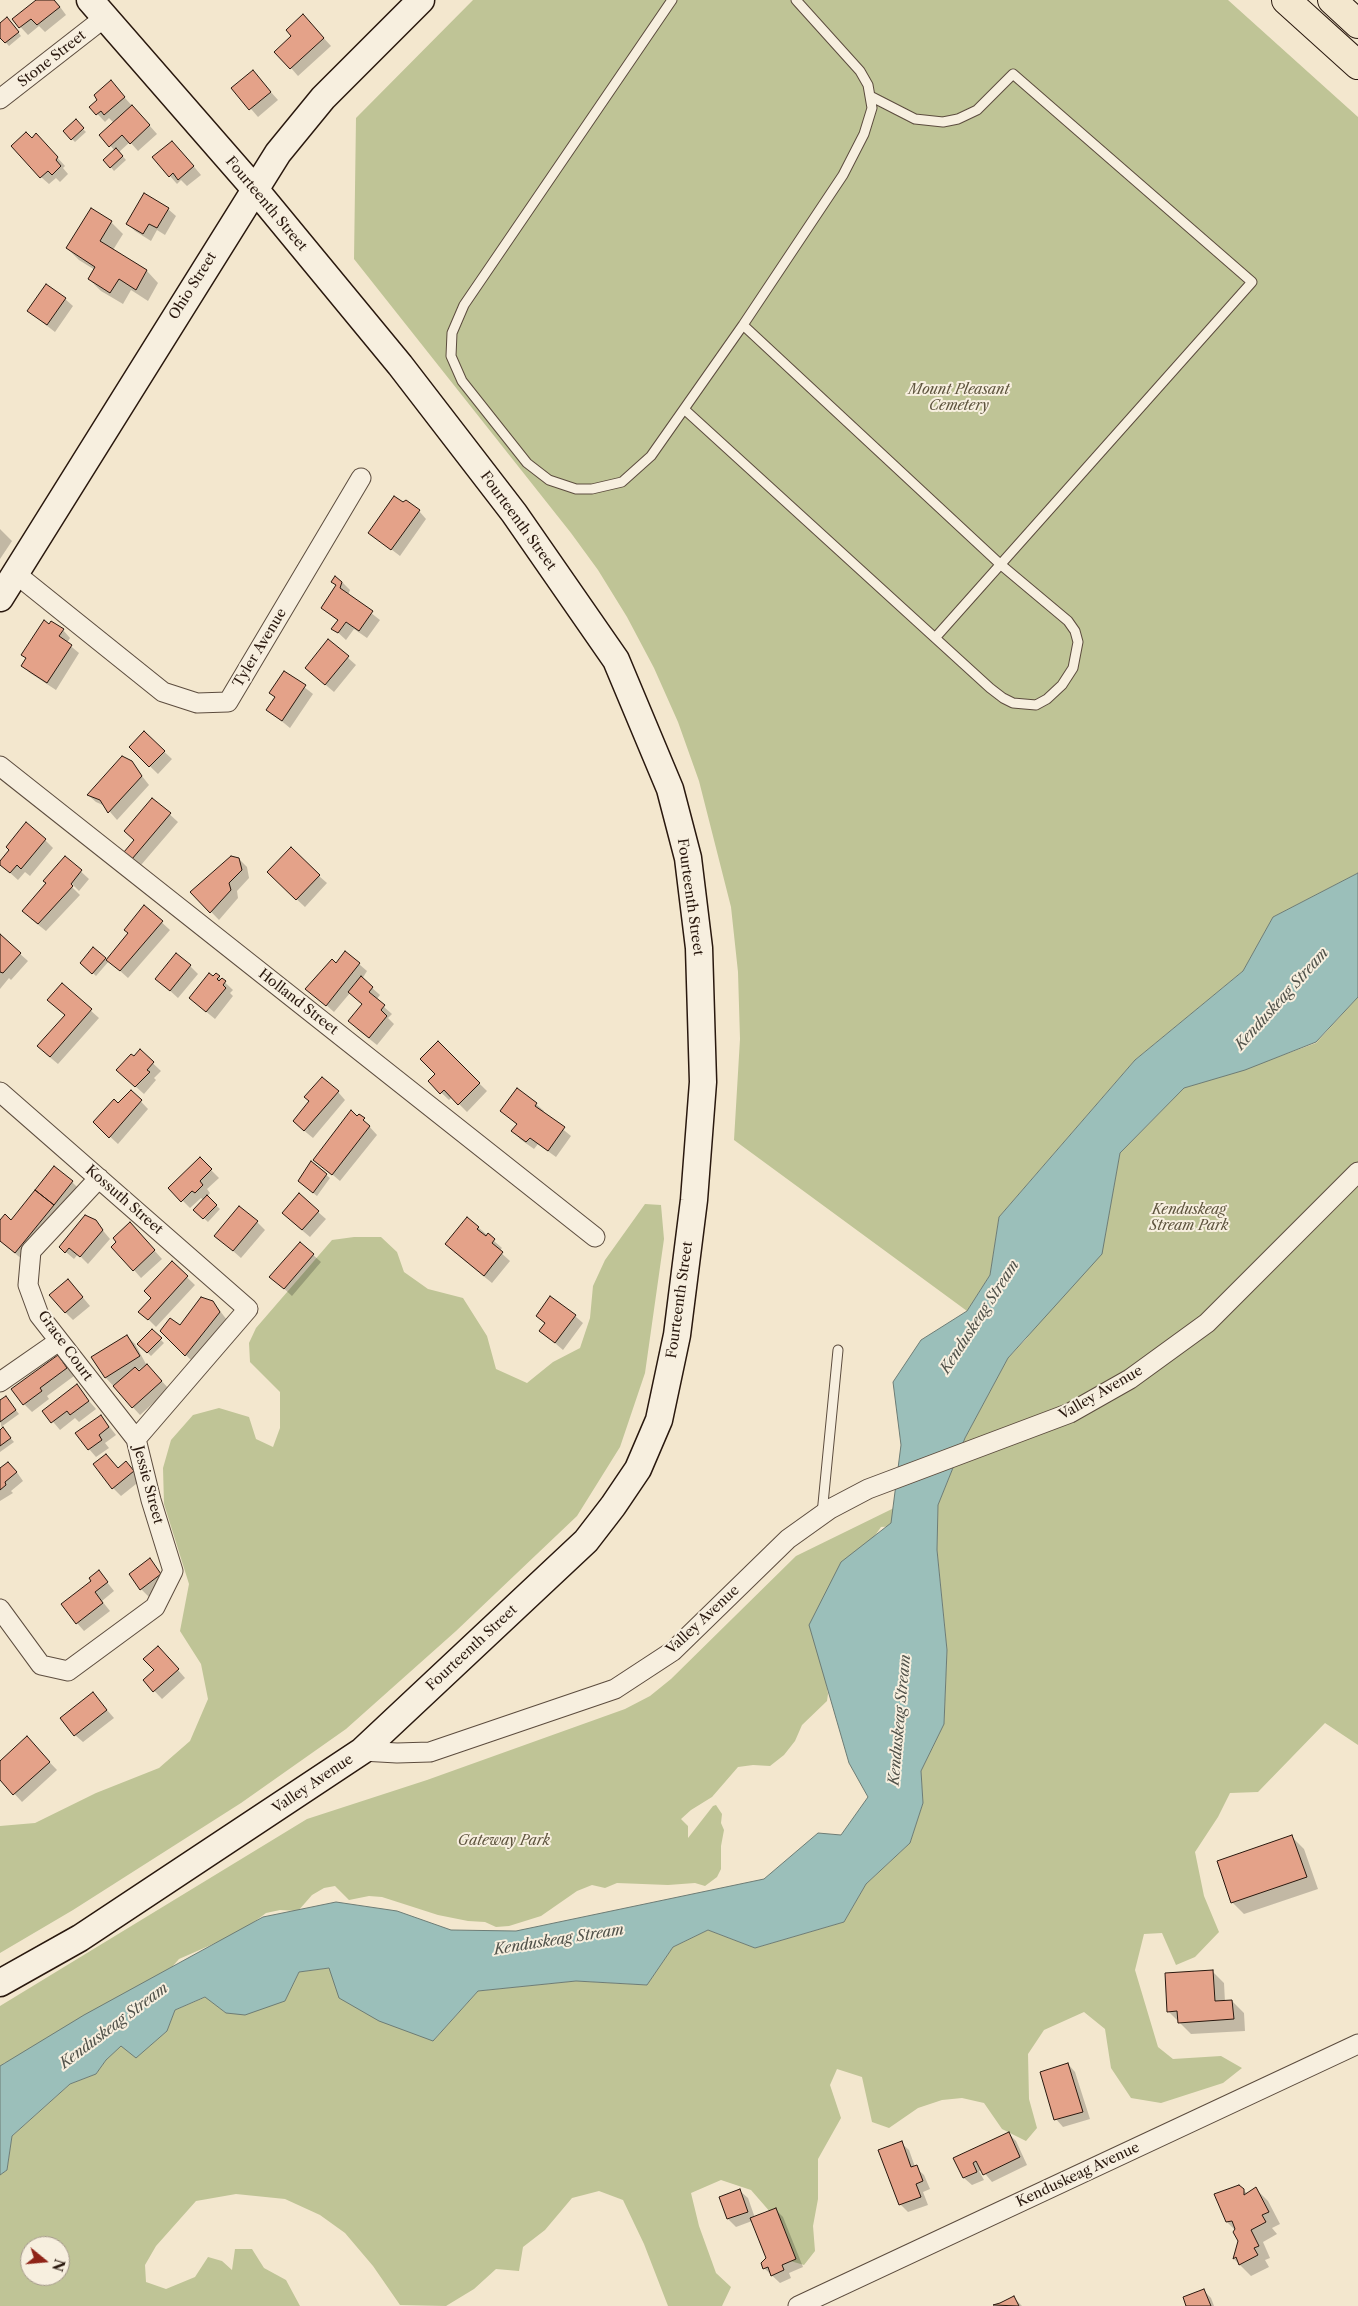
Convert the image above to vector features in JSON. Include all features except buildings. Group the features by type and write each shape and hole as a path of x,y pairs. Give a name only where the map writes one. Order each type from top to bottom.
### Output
{"highway":[{"path":"1286,0 1358,65"},
{"path":"1332,0 1358,24"}],"street":[{"name":"Ohio Street","path":"0,598 254,188 278,153 308,115 350,69 421,0"},
{"name":"Fourteenth Street","path":"97,9 254,188 400,365 514,512 616,660 670,789 688,858 699,948 703,1082 694,1200 677,1335 659,1420 638,1469 613,1506 586,1540 362,1750"},
{"name":"Stone Street","path":"0,99 97,9"},
{"name":"Tyler Avenue","path":"16,574 163,692 197,703 228,702 361,478"},
{"name":"Holland Street","path":"0,766 595,1237"},
{"name":"Kossuth Street","path":"0,1092 248,1309"},
{"name":"Valley Avenue","path":"0,1983 80,1938 362,1750 397,1753 430,1752 615,1689 673,1651 788,1539 822,1515 868,1489 1070,1413 1130,1379 1206,1323 1358,1172"},
{"name":"Grace Court","path":"99,1178 30,1251 28,1285 39,1315 136,1439"},
{"name":"Jessie Street","path":"0,1609 41,1665 68,1671 155,1607 173,1571 151,1500 136,1439 248,1309"},
{"path":"0,1382 58,1341"},
{"name":"Kenduskeag Avenue","path":"798,2306 1358,2044"}],"lane":[{"path":"672,0 464,305 456,320 450,345 451,356 462,381 527,463 549,480 576,489 592,490 622,482 651,456 743,325 843,174 870,120 872,97 860,71 796,0"},
{"path":"872,97 916,119 943,122 958,119 977,110 1013,74 1252,282 935,638"},
{"path":"684,410 990,688 1013,703 1036,705 1047,699 1062,685 1073,668 1077,655 1078,642 1076,632 1068,621 1000,564 743,325"},
{"path":"822,1515 838,1350"}],"green space":[{"name":"Mount Pleasant Cemetery","path":"473,0 1228,0 1358,117 1358,873 1273,917 1243,971 1135,1060 999,1217 990,1275 967,1311 734,1140 740,1039 738,972 731,907 699,781 678,722 654,668 627,617 598,570 571,533 354,259 356,118"},
{"name":"Kenduskeag Stream Park","path":"1358,997 1358,1745 1325,1723 1258,1792 1230,1793 1218,1817 1195,1852 1204,1896 1219,1932 1195,1957 1176,1965 1162,1933 1144,1934 1135,1970 1158,2047 1173,2059 1221,2056 1242,2068 1223,2083 1161,2103 1131,2098 1111,2068 1105,2029 1084,2012 1044,2030 1028,2054 1029,2099 1037,2128 1026,2141 1002,2129 984,2103 962,2098 942,2100 918,2108 889,2128 872,2122 862,2077 837,2069 830,2085 841,2118 818,2159 818,2199 813,2226 815,2251 804,2265 787,2260 778,2221 751,2190 721,2180 691,2193 699,2226 716,2273 731,2287 722,2306 668,2306 644,2244 623,2200 599,2191 572,2198 545,2230 523,2247 519,2271 496,2269 474,2289 446,2306 400,2305 373,2266 345,2233 320,2215 285,2199 236,2194 196,2201 156,2246 145,2265 146,2282 166,2289 195,2277 208,2257 222,2261 232,2270 235,2249 252,2249 264,2268 286,2280 300,2306 0,2306 0,2175 7,2170 12,2136 70,2084 96,2074 106,2060 121,2045 136,2057 167,2031 175,2010 206,1997 226,2013 285,2001 299,1972 330,1968 433,2041 478,1991 576,1981 647,1985 673,1947 708,1930 755,1948 844,1922 866,1884 910,1843 923,1803 921,1771 944,1724 947,1650 937,1550 938,1505 965,1438 1008,1358 1026,1339 1105,1236 1120,1153 1184,1088 1245,1069 1316,1043"},
{"path":"645,1204 661,1205 664,1239 645,1373 620,1447 577,1516 456,1631 346,1729 241,1803 73,1910 0,1953 0,1826 35,1823 96,1793 159,1768 190,1741 208,1699 201,1664 180,1631 189,1584 164,1504 163,1468 171,1440 193,1415 219,1408 249,1417 256,1439 273,1447 280,1428 280,1392 250,1362 249,1343 256,1328 332,1240 354,1237 381,1237 397,1252 404,1272 428,1289 463,1298 487,1336 496,1369 527,1383 553,1362 580,1348 590,1318 593,1286 605,1260"},
{"name":"Gateway Park","path":"894,1508 895,1526 881,1527 830,1586 815,1614 828,1694 827,1701 802,1725 795,1741 784,1755 770,1766 753,1765 738,1767 712,1797 691,1810 681,1819 688,1826 688,1838 713,1806 716,1805 722,1814 721,1823 724,1830 721,1846 721,1869 717,1877 705,1886 695,1883 668,1885 617,1883 605,1888 592,1885 577,1891 541,1916 509,1926 496,1927 485,1922 468,1921 438,1915 382,1897 369,1896 349,1900 335,1886 324,1888 312,1895 298,1911 280,1910 266,1913 229,1941 220,1941 179,1959 172,1967 17,2058 4,2063 0,2071 0,2006 307,1819 427,1780 625,1709 650,1696 671,1679 796,1556"}],"water":[{"name":"Kenduskeag Stream","path":"1358,873 1358,997 1316,1042 1245,1070 1184,1088 1120,1153 1102,1254 1008,1358 965,1438 938,1505 937,1550 947,1650 944,1724 921,1771 923,1803 910,1843 866,1884 844,1922 755,1948 708,1930 673,1947 647,1985 576,1981 478,1991 433,2041 379,2021 339,1998 329,1968 299,1972 285,2001 245,2015 226,2013 205,1997 175,2010 167,2031 136,2058 121,2046 106,2060 96,2074 70,2084 12,2136 7,2170 0,2175 0,2066 84,2015 263,1917 336,1902 397,1911 451,1930 516,1931 764,1879 818,1833 841,1835 868,1797 849,1763 809,1625 841,1562 891,1523 901,1445 893,1382 921,1340 967,1311 990,1275 999,1217 1135,1060 1243,971 1273,917"}]}
